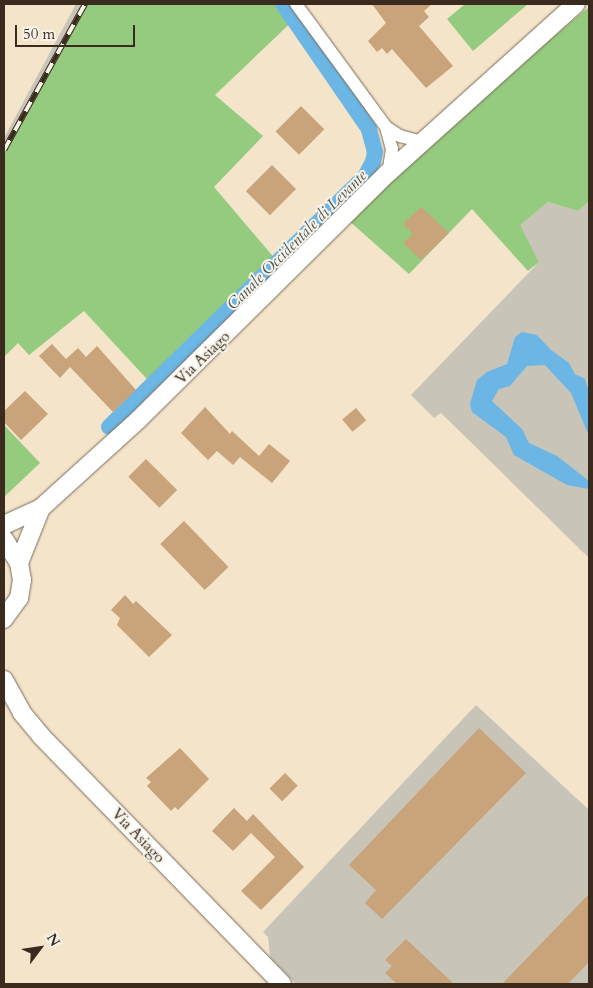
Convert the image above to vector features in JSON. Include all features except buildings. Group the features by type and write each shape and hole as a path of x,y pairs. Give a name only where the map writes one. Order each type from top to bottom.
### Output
{"main road":[{"name":"Via Asiago","path":"4,525 41,508 220,342 388,173 576,4"},
{"name":"Via Asiago","path":"19,563 41,508"},
{"name":"Via Asiago","path":"4,539 19,563 22,580 19,598 4,619"},
{"name":"Via Asiago","path":"4,680 22,713 41,736 282,984"}],"street":[{"path":"296,4 386,127 392,149 388,173"},
{"path":"386,127 406,138 423,142"}],"shaded area":[{"path":"76,4 87,4 4,153 4,138"},
{"path":"589,201 589,558 441,413 434,418 411,395 539,262 519,225 548,202 578,211"},
{"path":"476,705 589,810 589,984 296,984 270,957 268,937 263,932"}],"green space":[{"path":"87,4 294,4 301,13 215,95 263,136 214,187 282,267 158,391 84,311 29,355 18,343 4,357 4,153"},
{"path":"465,4 528,4 473,51 447,19"},
{"path":"589,7 589,201 578,211 548,202 520,225 539,262 528,271 472,209 409,274 347,219 494,86"},
{"path":"4,425 40,463 4,497"}],"water":[{"path":"522,332 537,335 551,350 569,363 575,374 585,379 589,392 589,436 571,393 545,365 527,366 510,386 499,389 492,401 522,429 529,443 557,456 589,481 589,489 567,485 514,455 506,437 472,412 470,404 477,380 487,372 507,364 515,337"}],"waterway":[{"name":"Canale Occidentale di Levante","path":"109,427 366,175 373,162 375,152 369,129 283,4"}],"railway":[{"path":"4,150 85,4"}]}
